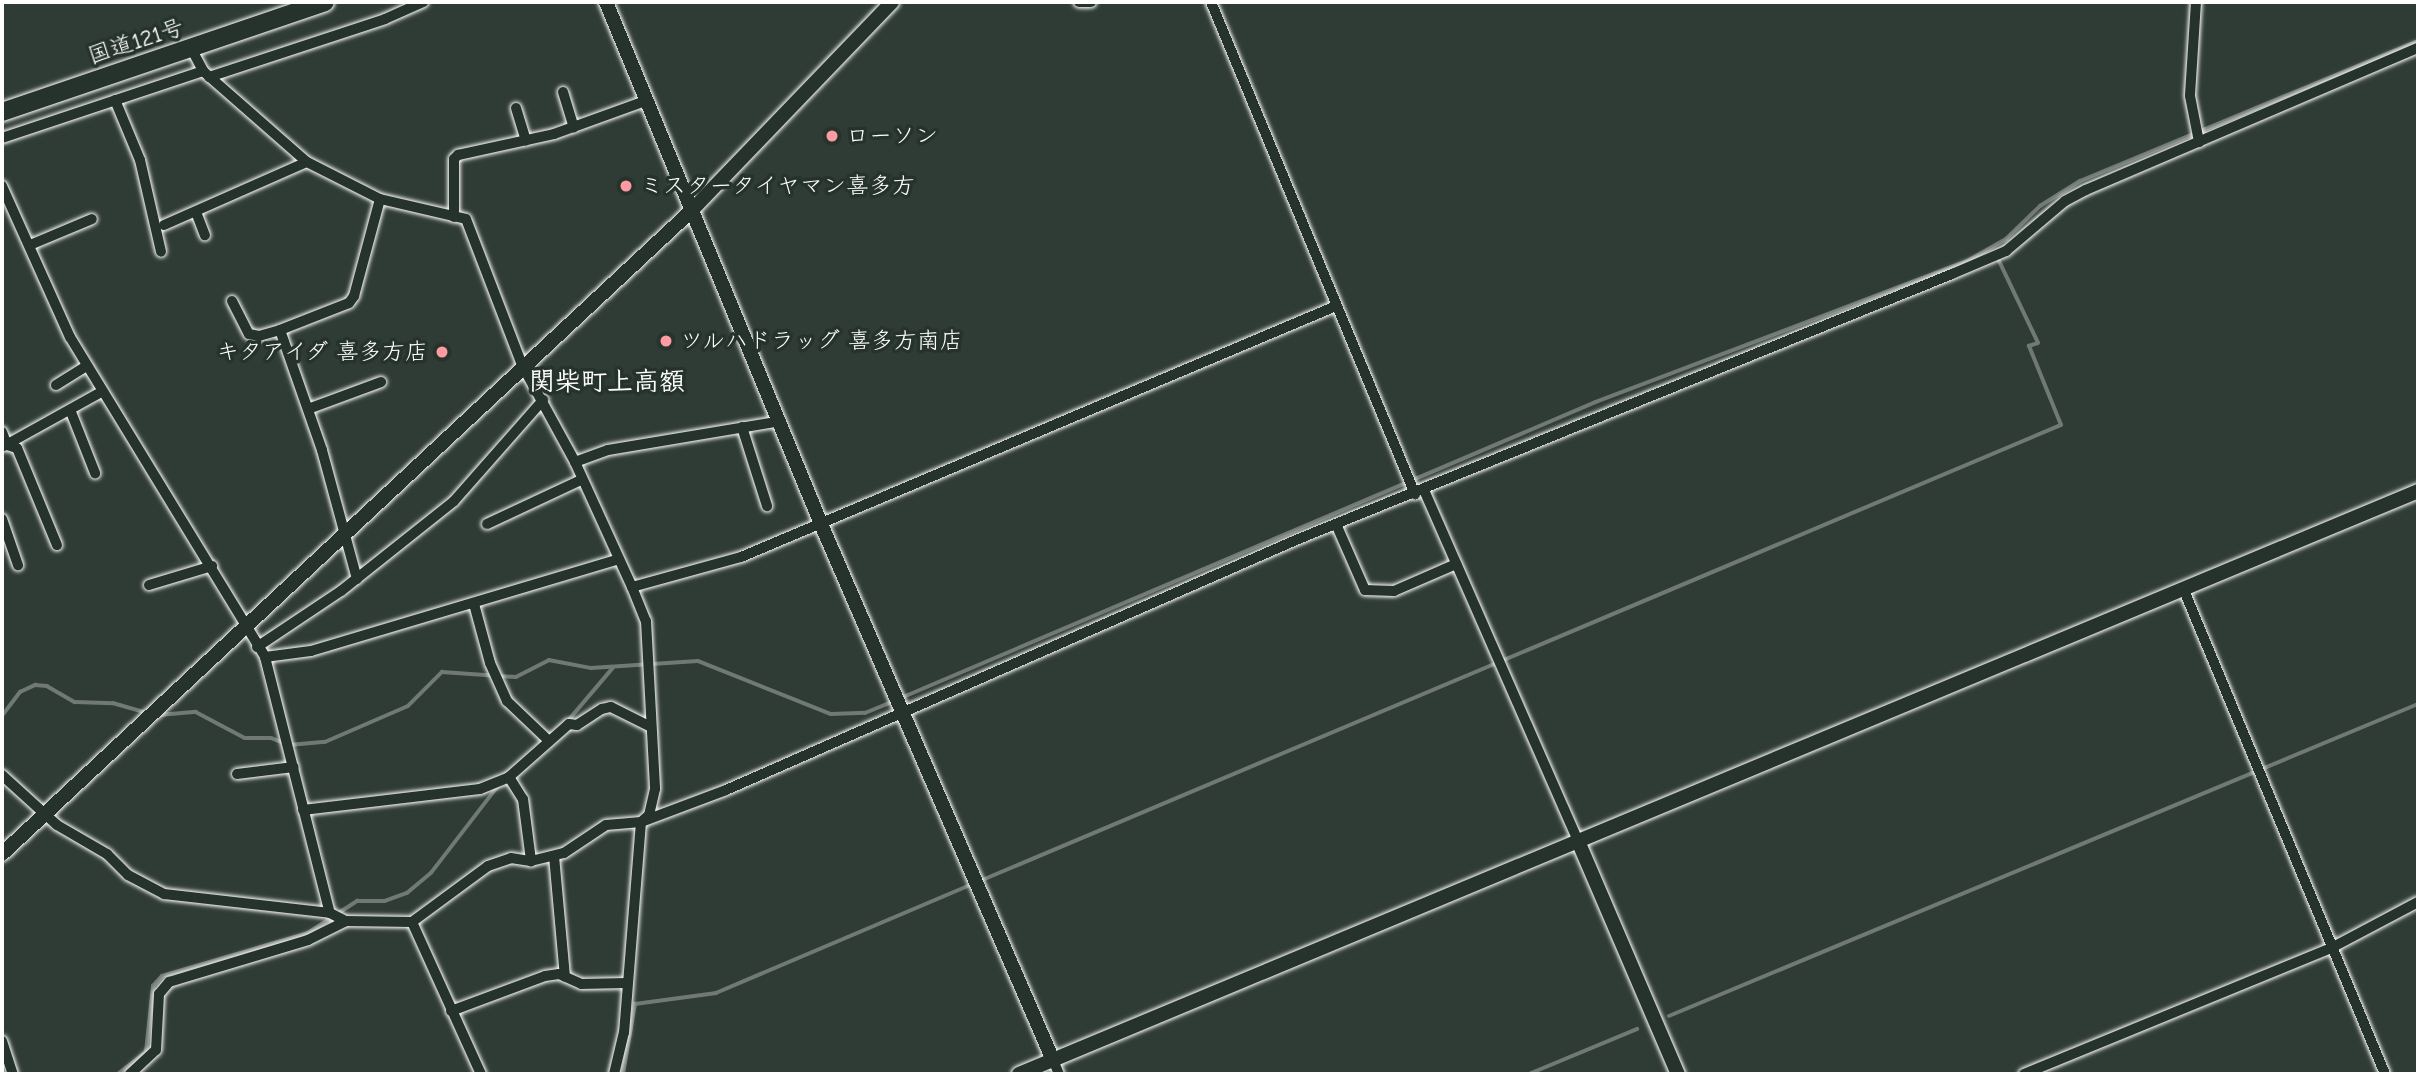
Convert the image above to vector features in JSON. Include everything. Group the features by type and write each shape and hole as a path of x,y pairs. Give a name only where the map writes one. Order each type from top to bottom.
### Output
{"highway":[{"name":"国道121号","path":"2,112 192,50 324,2"}],"street":[{"path":"2,138 115,100 385,19 422,2"},
{"path":"606,2 645,101 781,421 821,524 1059,1074"},
{"path":"2,854 522,365 691,211 892,2"},
{"path":"1079,2 1090,2"},
{"path":"1211,2 1336,306 1420,492 1456,564 1678,1074"},
{"path":"2196,2 2190,96 2199,142"},
{"path":"2,775 45,814 107,853 128,875 164,894 338,917 412,922 488,866 511,858 531,861 554,856 576,848 606,825 640,822 726,790 1336,524 2006,251 2065,201 2418,48"},
{"path":"192,50 206,74 307,162 380,199 466,219 522,365 575,462 632,587 646,621 654,789 649,815 640,822 624,1032 614,1074"},
{"path":"563,92 575,127"},
{"path":"115,100 140,160 161,252"},
{"path":"454,217 454,159 575,127 645,101"},
{"path":"516,108 526,141"},
{"path":"163,225 307,162"},
{"path":"2,186 86,366 212,566 244,626 265,657 303,810 338,917"},
{"path":"232,302 248,334 259,337 349,303 354,296 380,199"},
{"path":"196,212 205,235"},
{"path":"30,245 92,219"},
{"path":"632,587 717,565 821,524 1336,306"},
{"path":"280,330 308,409 356,579"},
{"path":"56,385 86,366"},
{"path":"308,409 381,382"},
{"path":"4,446 71,412 101,392"},
{"path":"257,647 356,579 454,501 543,400"},
{"path":"71,412 95,473"},
{"path":"575,462 608,450 781,421"},
{"path":"743,427 767,506"},
{"path":"2,432 4,446"},
{"path":"4,446 17,448 57,545"},
{"path":"486,524 581,480"},
{"path":"1019,1074 2418,491"},
{"path":"2,519 18,565"},
{"path":"1336,524 1365,590 1394,591 1456,564"},
{"path":"265,657 311,651 619,559"},
{"path":"149,585 212,566"},
{"path":"2183,588 2385,1074"},
{"path":"474,604 490,663 508,701 549,741"},
{"path":"303,810 480,789 509,776 569,724 577,725 611,707 650,727"},
{"path":"237,774 294,767"},
{"path":"509,776 523,799 531,861"},
{"path":"554,856 565,977"},
{"path":"2024,1074 2333,947 2416,908"},
{"path":"130,1074 156,1050 159,994 169,982 309,940 338,917"},
{"path":"412,922 481,1074"},
{"path":"451,1011 522,982 559,974 581,984 626,983"},
{"path":"2,1041 12,1074"},
{"path":"617,1059 624,1074"}],"waterway":[{"path":"901,698 1596,402 1969,260 2006,239 2040,206 2080,181 2418,41"},
{"path":"980,881 2061,425 2029,346 2038,343 1997,257"},
{"path":"159,715 196,712 245,738 271,738 289,745 325,742 408,706 442,672 516,677 549,660 591,668 698,661 831,714 865,713 894,701"},
{"path":"567,722 612,669"},
{"path":"2,716 20,692 35,685 47,686 75,702 113,703 148,713"},
{"path":"1669,1016 2418,704"},
{"path":"118,1074 146,1052 153,986 162,976 308,933 357,901 385,901 407,893 431,873 498,786"},
{"path":"623,1074 635,1004 716,993 973,884"},
{"path":"1529,1074 1637,1029"}],"place":[{"name":"ローソン","path":"832,136"},
{"name":"ミスタータイヤマン喜多方","path":"626,186"},
{"name":"ツルハドラッグ 喜多方南店","path":"666,341"},
{"name":"キタアイダ 喜多方店","path":"442,352"}],"district":[{"name":"関柴町上高額","path":"607,383"}]}
